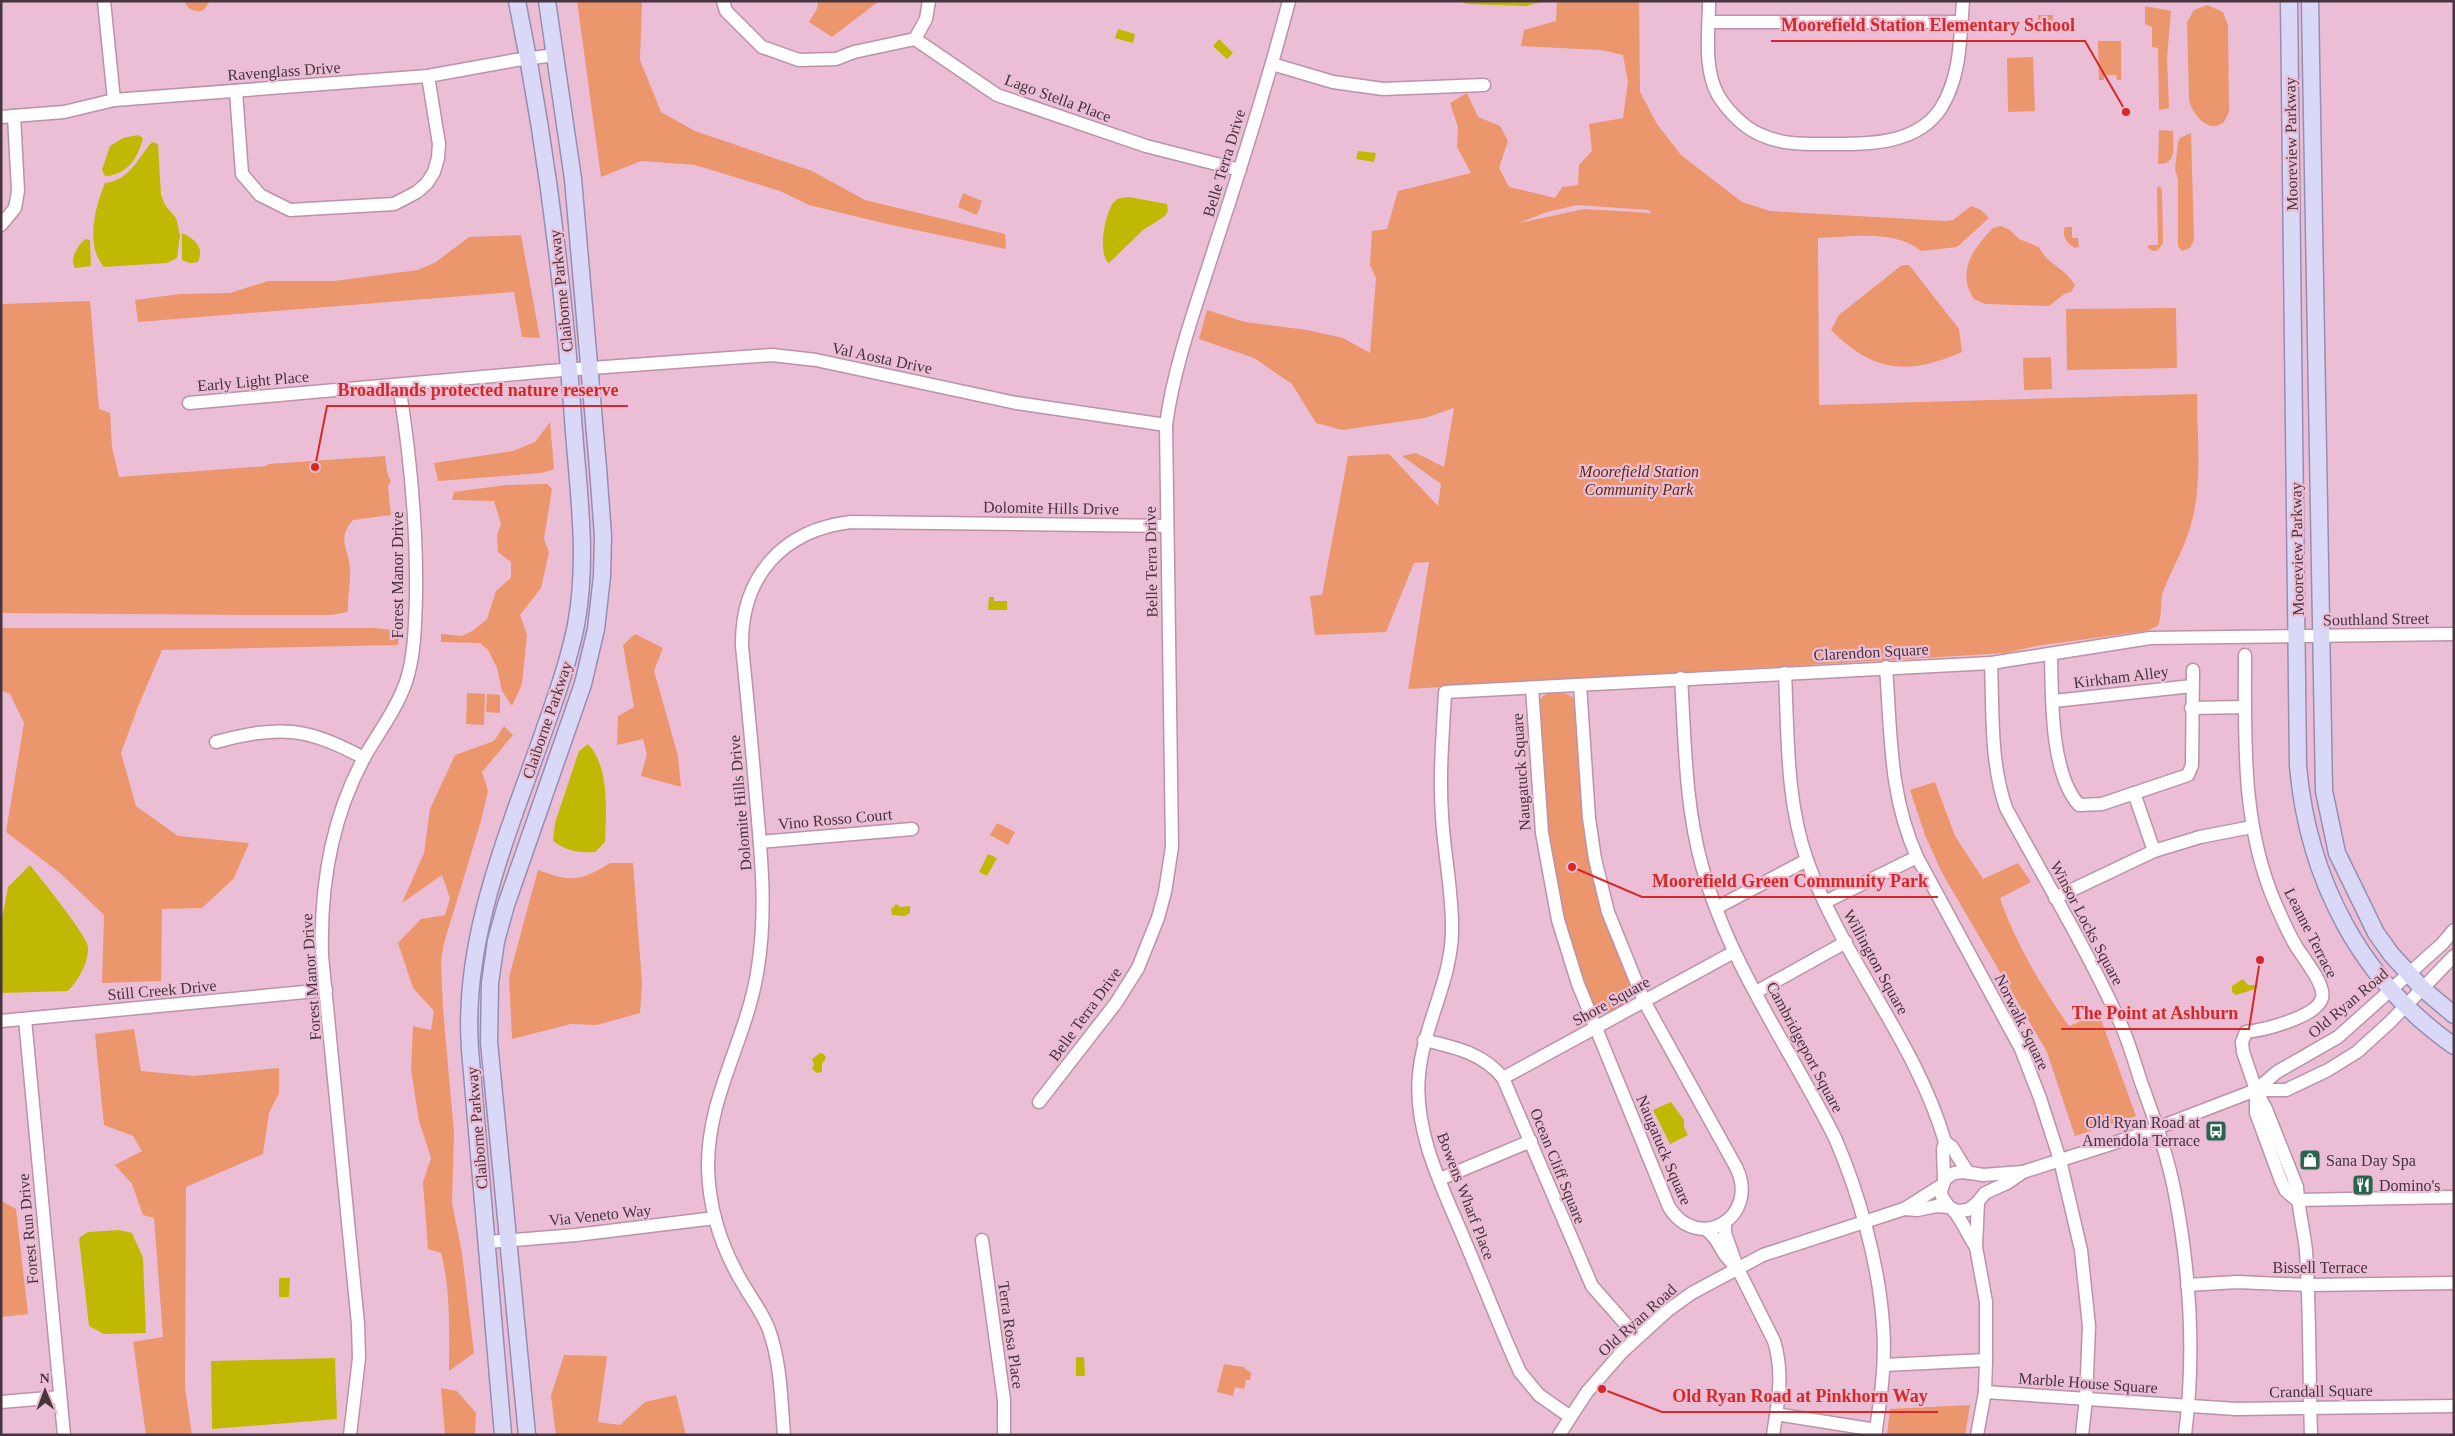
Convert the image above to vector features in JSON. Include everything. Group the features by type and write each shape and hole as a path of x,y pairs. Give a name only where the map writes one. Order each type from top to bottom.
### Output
{"main road":[{"name":"Claiborne Parkway","path":"503,1435 488,1242 469,1041 469,998 482,912 562,680 582,592 581,512 569,370 546,170 529,59 517,1"},
{"name":"Claiborne Parkway","path":"527,1435 490,1066 490,983 496,941 506,905 583,684 596,629 602,576 603,536 573,179 547,1"},
{"name":"Mooreview Parkway","path":"2289,1 2298,636 2298,766 2307,831 2327,891 2342,922 2360,950 2406,1005 2452,1046"},
{"name":"Mooreview Parkway","path":"2310,1 2319,636 2324,791 2337,853 2376,933 2422,988 2454,1015"}],"street":[{"path":"104,1 114,100"},
{"path":"723,1 726,11 762,47 799,60 836,59 854,52 915,39 926,19 929,1"},
{"name":"Belle Terra Drive","path":"1039,1102 1116,1003 1138,968 1158,918 1165,892 1172,847 1166,425 1169,405 1198,301 1240,170 1289,1"},
{"path":"1709,1 1711,71 1722,100 1739,120 1758,134 1780,142 1798,144 1872,144 1904,136 1920,128 1940,110 1957,73 1963,1"},
{"path":"1709,22 1961,22"},
{"name":"Lago Stella Place","path":"915,39 997,95 1146,146 1240,170"},
{"name":"Ravenglass Drive","path":"1,225 15,208 18,191 7,116 64,112 114,100 428,76 556,55"},
{"path":"1272,64 1333,82 1383,89 1484,85"},
{"path":"236,91 242,174 260,195 290,210 394,204 417,192 427,183 434,172 438,158 439,144 428,76"},
{"name":"Val Aosta Drive","path":"588,369 760,355 796,357 1016,403 1166,425"},
{"name":"Early Light Place","path":"189,403 588,369"},
{"name":"Forest Manor Drive","path":"350,1435 359,1358 358,1324 322,933 326,872 341,812 364,758 397,702 406,681 415,637 414,514 400,384"},
{"name":"Dolomite Hills Drive","path":"784,1435 778,1366 769,1330 732,1265 715,1218 708,1170 710,1129 722,1081 744,1024 758,971 764,906 742,630 746,606 756,581 770,561 788,544 819,528 851,522 1167,526"},
{"name":"Southland Street","path":"2298,636 2454,634"},
{"name":"Clarendon Square","path":"1445,692 1785,672 1991,663 2150,638 2298,636"},
{"path":"2051,654 2056,752 2060,770 2071,796 2079,805 2102,804 2188,775 2192,764 2193,670"},
{"name":"Leanne Terrace","path":"2245,655 2246,772 2252,827 2275,904 2295,945 2321,987 2323,996 2319,1006 2312,1012 2264,1030 2246,1032 2242,1042 2243,1052 2256,1090 2256,1113 2286,1191 2297,1200"},
{"name":"Winsor Locks Square","path":"1991,663 1995,755 2000,790 2006,808 2087,954 2120,1020 2157,1128 2175,1193 2187,1285 2190,1335 2189,1406 2185,1435"},
{"name":"Norwalk Square","path":"1886,667 1895,790 1904,828 1917,857 2020,1049 2040,1098 2060,1160 2085,1271 2089,1326 2086,1399 2082,1435"},
{"name":"Willington Square","path":"1785,672 1789,771 1795,814 1807,860 1825,902 1924,1084 1945,1142 1943,1150 1943,1183"},
{"name":"Cambridgeport Square","path":"1681,678 1692,820 1702,868 1734,952 1835,1138 1863,1222 1877,1277 1883,1324 1884,1365 1876,1432"},
{"path":"1580,685 1587,803 1595,859 1608,912 1644,1002 1740,1174 1742,1197 1734,1214 1725,1223 1705,1229"},
{"name":"Kirkham Alley","path":"2054,702 2192,686"},
{"name":"Naugatuck Square","path":"1532,688 1542,833 1552,894 1575,974 1669,1207 1675,1218 1687,1226 1705,1229"},
{"name":"Bowens Wharf Place","path":"1445,692 1441,797 1445,862 1452,912 1452,947 1424,1040 1418,1077 1420,1108 1425,1138 1440,1179 1520,1372 1539,1395 1569,1416"},
{"path":"2192,708 2245,707"},
{"path":"216,742 251,733 287,731 323,738 364,758"},
{"path":"2134,793 2154,851"},
{"path":"2055,898 2154,851 2200,837 2252,827"},
{"name":"Vino Rosso Court","path":"760,842 912,829"},
{"path":"1825,902 1917,857"},
{"path":"1716,908 1807,860"},
{"name":"Old Ryan Road","path":"1559,1435 1569,1416 1606,1369 1637,1337 1692,1294 1736,1267 1784,1246 1904,1209 1943,1183 1954,1173 1989,1175 2022,1172 2136,1136 2256,1090 2277,1072 2338,1038 2454,930"},
{"path":"1756,992 1846,942"},
{"name":"Shore Square","path":"1503,1078 1734,952"},
{"name":"Old Ryan Road","path":"2256,1090 2286,1090 2328,1070 2357,1052 2454,956"},
{"name":"Still Creek Drive","path":"1,1021 326,990"},
{"name":"Forest Run Drive","path":"25,1019 64,1435"},
{"name":"Ocean Cliff Square","path":"1424,1040 1462,1049 1495,1067 1503,1078 1592,1286 1637,1337"},
{"path":"1440,1179 1531,1141"},
{"name":"Willington Square","path":"1945,1142 1952,1147 1970,1174"},
{"name":"Old Ryan Road","path":"1904,1209 1917,1210 1936,1206 1968,1210 1985,1193 2007,1183 2022,1172"},
{"path":"1970,1174 1979,1183 1981,1189 1976,1247 1986,1302 1984,1392 1977,1435"},
{"path":"1943,1183 1942,1197 1962,1222 1969,1238 1976,1247"},
{"path":"2311,1435 2308,1284 2303,1218 2297,1200 2454,1197"},
{"name":"Via Veneto Way","path":"488,1242 576,1235 715,1218"},
{"path":"1725,1223 1725,1233 1734,1254 1736,1267 1774,1341 1778,1353 1781,1370 1773,1435"},
{"path":"1705,1229 1713,1234 1725,1259 1736,1267"},
{"name":"Terra Rosa Place","path":"982,1240 1004,1400 1004,1435"},
{"name":"Bissell Terrace","path":"2187,1285 2237,1282 2308,1284 2454,1283"},
{"path":"1884,1365 1986,1360"},
{"name":"Marble House Square","path":"1984,1392 2189,1406"},
{"path":"1,1402 60,1397"},
{"name":"Crandall Square","path":"2189,1406 2236,1409 2454,1406"},
{"path":"1776,1414 1876,1432"}],"green space":[{"path":"184,1 210,1 204,10 198,11 190,9"},
{"path":"577,1 642,1 640,60 661,112 695,131 812,171 865,200 1005,234 1006,249 887,224 809,205 780,191 695,165 641,161 601,177"},
{"path":"818,1 879,1 832,37 809,22 817,9"},
{"name":"Moorefield Station Community Park","path":"1557,1 1639,1 1640,92 1657,124 1681,155 1742,202 1770,211 1945,221 1953,220 1971,206 1981,210 1989,218 1957,247 1921,251 1910,244 1885,237 1818,238 1819,405 2197,394 2198,471 2196,502 2187,536 2164,589 2158,626 2146,631 2036,646 2006,653 1408,689 1429,562 1414,563 1386,632 1315,635 1310,596 1322,595 1348,456 1389,454 1438,506 1441,484 1402,456 1416,453 1444,467 1454,408 1425,418 1342,430 1316,423 1292,384 1254,358 1199,339 1207,310 1245,322 1307,330 1343,338 1370,353 1376,278 1370,265 1372,231 1387,229 1398,191 1471,173 1457,147 1458,127 1450,103 1467,93 1478,117 1500,126 1508,141 1499,168 1509,187 1555,198 1562,187 1578,185 1579,165 1592,151 1589,124 1623,118 1628,81 1623,55 1601,50 1521,46 1524,30 1556,21","holes":["1577,205 1649,210 1651,213 1584,209 1519,223 1547,212"]},
{"path":"2207,5 2223,12 2228,25 2229,112 2224,122 2213,126 2197,117 2189,100 2187,22 2194,10"},
{"path":"2145,6 2171,11 2167,58 2169,108 2159,110 2158,48 2152,47 2152,27 2145,24"},
{"path":"2038,15 2053,15 2052,28 2038,28"},
{"path":"2098,41 2121,41 2121,80 2117,80 2116,75 2104,75 2104,80 2099,80"},
{"path":"2033,57 2035,111 2008,112 2007,58"},
{"path":"2159,130 2173,131 2174,148 2172,158 2169,161 2158,164"},
{"path":"2191,133 2194,240 2190,248 2182,251 2178,246 2178,180 2175,169 2178,142 2180,138"},
{"path":"2160,186 2162,191 2163,243 2158,250 2153,251 2147,247 2149,245 2158,245 2157,188"},
{"path":"963,193 982,201 977,215 958,207"},
{"path":"2001,226 2010,230 2019,239 2039,247 2047,258 2071,279 2075,285 2071,292 2064,294 2049,306 1985,304 1974,299 1967,279 1969,261 1973,252 1993,228"},
{"path":"2065,227 2072,227 2072,238 2078,238 2079,247 2075,248 2067,242 2064,236"},
{"path":"521,235 540,338 522,337 514,292 138,322 135,300 180,294 230,293 268,281 334,281 418,270 436,262 469,237"},
{"path":"1902,265 1909,265 1959,329 1962,352 1924,365 1892,366 1876,362 1861,355 1831,330 1839,315"},
{"path":"90,301 99,409 110,413 112,447 119,477 385,456 387,472 391,482 388,486 391,515 353,520 345,533 344,539 350,568 348,612 331,615 1,613 1,304"},
{"path":"2176,308 2177,368 2067,370 2066,309"},
{"path":"2051,357 2052,389 2024,390 2023,358"},
{"path":"550,422 554,469 542,473 438,481 434,463 513,451 535,442"},
{"path":"547,484 552,489 544,539 549,552 541,588 520,615 527,635 522,684 512,706 502,691 497,668 488,650 480,643 441,642 441,634 462,636 474,630 487,619 496,591 511,578 511,562 498,552 497,535 501,524 494,501 452,500 454,492 506,485"},
{"path":"1,628 373,628 393,630 399,637 398,645 162,650 121,753 136,806 178,836 249,843 234,878 202,908 162,909 161,981 102,983 104,915 60,873 6,832 24,723 10,694 1,690"},
{"path":"635,634 663,648 654,671 678,756 681,787 641,776 647,754 643,739 617,745 618,716 634,707 623,645"},
{"path":"467,693 485,694 484,725 466,724"},
{"path":"1549,693 1562,693 1572,696 1577,703 1585,818 1633,988 1632,998 1629,1002 1619,1009 1603,1014 1593,1008 1568,939 1549,850 1538,702"},
{"path":"487,694 500,695 500,713 486,712"},
{"path":"504,726 513,735 482,772 488,791 481,821 444,943 441,961 443,1009 454,1133 452,1203 462,1253 474,1353 449,1371 449,1312 444,1267 441,1253 428,1249 423,1182 431,1158 419,1121 411,1070 413,1026 431,1030 434,1011 413,988 398,943 421,919 445,915 450,898 442,875 402,903 424,853 430,809 455,755 494,741"},
{"path":"1935,782 1955,836 1983,879 2018,863 2031,882 2000,898 2013,931 2039,980 2069,1026 2099,1014 2136,1116 2075,1136 2047,1052 1942,873 1925,835 1910,790"},
{"path":"997,823 1015,832 1008,845 990,835"},
{"path":"610,863 633,863 642,983 640,1013 597,1025 571,1024 512,1039 509,977 538,870 559,877 575,878 591,874"},
{"path":"134,1029 141,1071 193,1076 279,1068 279,1093 269,1113 263,1154 186,1187 185,1388 192,1435 146,1435 133,1342 163,1337 154,1218 143,1215 132,1184 115,1165 142,1151 133,1136 104,1125 95,1034"},
{"path":"1,1201 16,1209 28,1314 1,1317"},
{"path":"564,1355 607,1356 598,1422 620,1425 645,1402 676,1395 686,1435 556,1435 551,1396"},
{"path":"1224,1364 1243,1367 1251,1373 1250,1380 1246,1380 1244,1389 1235,1387 1233,1396 1217,1392"},
{"path":"441,1388 457,1391 476,1413 475,1435 445,1435"},
{"path":"1970,1405 1965,1435 1887,1435 1890,1409"}],"shaded area":[{"path":"1460,1 1545,1 1526,6 1467,4"},
{"path":"1118,29 1135,34 1133,43 1115,38"},
{"path":"1219,39 1233,53 1227,59 1213,46"},
{"path":"138,135 143,138 135,159 120,172 105,176 102,170 110,146 123,138"},
{"path":"152,142 158,144 161,195 165,205 176,218 180,235 177,258 167,263 104,267 98,258 93,238 95,215 105,183 120,178 127,173"},
{"path":"1358,151 1376,153 1374,162 1356,159"},
{"path":"1129,197 1167,204 1168,211 1165,216 1143,230 1109,263 1103,251 1105,223 1116,200"},
{"path":"182,233 198,244 200,257 198,262 190,263 182,260"},
{"path":"85,239 90,240 91,266 75,268 73,264 74,256"},
{"path":"989,597 994,597 994,601 1007,601 1007,610 988,610"},
{"path":"588,744 600,765 603,777 606,804 605,842 595,852 578,852 553,841 555,823 579,751"},
{"path":"988,854 997,858 987,876 979,872"},
{"path":"30,865 72,919 88,947 87,959 82,971 68,991 1,993 1,924 8,887"},
{"path":"896,904 900,907 910,906 910,913 905,916 892,915 891,909"},
{"path":"2243,979 2248,985 2255,985 2258,988 2236,995 2232,992 2232,986"},
{"path":"820,1053 824,1054 826,1058 822,1064 822,1072 817,1073 812,1069 814,1065 812,1059"},
{"path":"1671,1102 1684,1120 1684,1127 1688,1135 1670,1144 1653,1110"},
{"path":"119,1230 132,1233 143,1258 146,1333 104,1334 89,1326 79,1238 88,1232"},
{"path":"279,1278 290,1278 289,1297 279,1297"},
{"path":"1076,1357 1084,1357 1085,1376 1076,1376"},
{"path":"335,1358 337,1419 212,1429 211,1361"}],"place":[{"name":"Moorefield Station Elementary School","path":"2126,112"},
{"name":"Broadlands protected nature reserve","path":"315,467"},
{"name":"Moorefield Green Community Park","path":"1572,867"},
{"name":"The Point at Ashburn","path":"2260,960"},
{"name":"Old Ryan Road at Amendola Terrace","path":"2216,1131"},
{"name":"Sana Day Spa","path":"2310,1160"},
{"name":"Domino's","path":"2363,1185"},
{"name":"Old Ryan Road at Pinkhorn Way","path":"1602,1389"}]}
